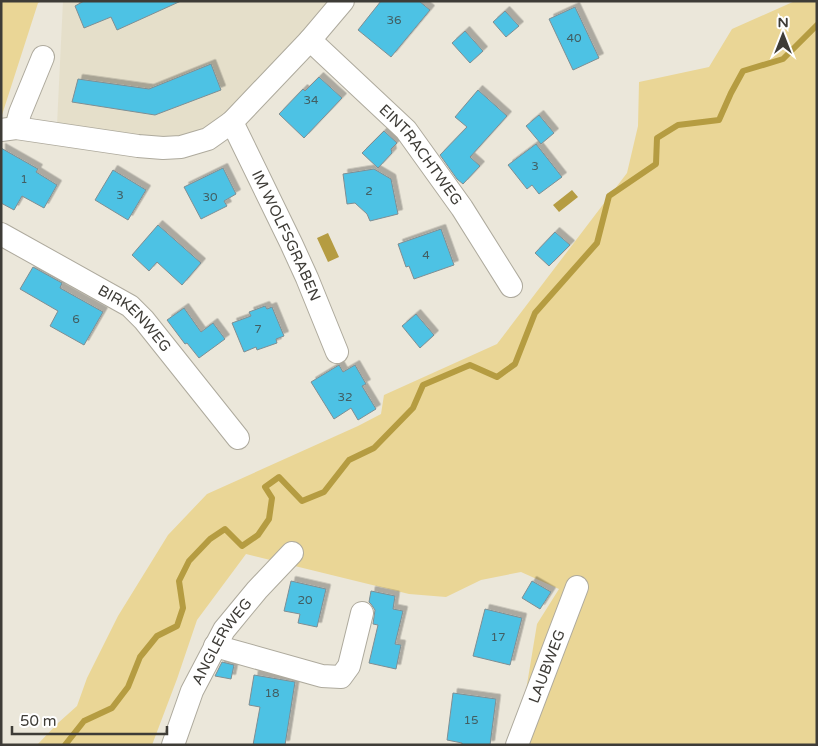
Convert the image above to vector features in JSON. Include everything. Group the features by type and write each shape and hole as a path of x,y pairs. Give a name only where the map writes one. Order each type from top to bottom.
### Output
{"street":[{"path":"43,57 20,113 9,129 138,146 181,147 208,139 232,122 310,40 343,1"},
{"name":"EINTRACHTWEG","path":"310,40 406,130 462,208 511,286"},
{"name":"IM WOLFSGRABEN","path":"232,122 307,278 337,352"},
{"name":"BIRKENWEG","path":"1,234 130,306 144,320 238,438"},
{"name":"ANGLERWEG","path":"173,745 192,691 224,630 257,590 292,553"},
{"name":"LAUBWEG","path":"516,745 577,588"},
{"path":"215,646 322,676 341,677 349,666 362,613"}],"shaded area":[{"path":"1,1 42,1 38,3 1,118"},
{"path":"63,1 329,1 303,35 215,123 182,139 140,141 57,125"},
{"path":"795,1 817,1 817,745 517,745 537,624 559,589 521,572 481,580 446,597 409,594 246,554 197,620 152,745 37,745 77,706 87,678 118,616 168,535 207,494 358,426 381,414 384,395 497,344 627,173 638,126 639,82 709,67 732,29"},
{"path":"572,190 578,197 559,212 553,205"},
{"path":"328,233 339,257 328,262 317,238"}],"building":[{"path":"84,1 181,1 117,30 111,17 84,28 75,6"},
{"path":"381,1 419,1 430,10 391,57 358,30"},
{"path":"575,7 599,58 573,70 549,19"},
{"path":"505,11 519,26 506,37 493,22"},
{"path":"465,31 483,51 470,63 452,43"},
{"path":"211,64 221,90 155,115 72,102 78,79 149,89"},
{"path":"319,77 342,98 304,138 279,114 303,89 305,91"},
{"path":"478,90 507,116 470,157 480,166 463,184 457,179 440,155 467,127 455,117"},
{"path":"539,115 554,133 541,144 526,126"},
{"path":"384,131 397,143 391,149 392,153 378,168 362,153"},
{"path":"536,144 562,177 539,194 532,185 527,189 508,165"},
{"path":"1,148 38,169 36,172 57,185 44,208 22,196 14,210 1,203"},
{"path":"223,168 236,194 224,201 227,206 201,219 184,187"},
{"path":"374,169 391,179 398,214 370,221 367,214 355,203 347,204 343,174"},
{"path":"113,170 146,190 128,220 95,200"},
{"path":"158,225 201,263 182,285 157,262 149,271 132,255"},
{"path":"441,229 454,265 414,279 409,266 406,267 398,244"},
{"path":"555,232 570,245 549,266 535,253"},
{"path":"33,267 62,283 60,288 103,312 84,345 50,326 58,311 20,289"},
{"path":"265,306 267,309 272,307 284,336 276,339 277,343 257,350 256,347 244,352 232,323 251,316 249,312"},
{"path":"184,308 201,332 213,323 225,339 199,358 187,343 185,344 167,320"},
{"path":"416,314 434,335 420,348 402,326"},
{"path":"339,365 343,372 355,365 366,384 362,386 376,409 358,420 351,408 334,419 311,382"},
{"path":"291,581 326,589 317,627 298,623 300,614 284,611"},
{"path":"532,581 551,592 540,609 522,598"},
{"path":"371,591 395,596 393,609 403,611 395,644 401,645 396,669 369,663 378,625 373,624 375,610 369,602"},
{"path":"485,609 522,618 510,665 473,656"},
{"path":"222,662 234,665 231,679 215,676"},
{"path":"254,675 295,682 285,745 253,745 260,707 249,705"},
{"path":"453,693 496,699 490,745 462,745 462,743 447,740"}],"waterway":[{"path":"65,745 84,721 112,708 128,687 140,657 157,636 177,626 183,608 179,581 189,561 210,539 225,529 242,546 258,535 269,519 272,498 265,487 279,477 302,501 324,492 349,460 374,448 413,408 423,385 470,365 497,377 515,364 535,313 597,243 609,196 656,164 657,138 678,125 719,120 743,71 783,59 817,25"}]}
